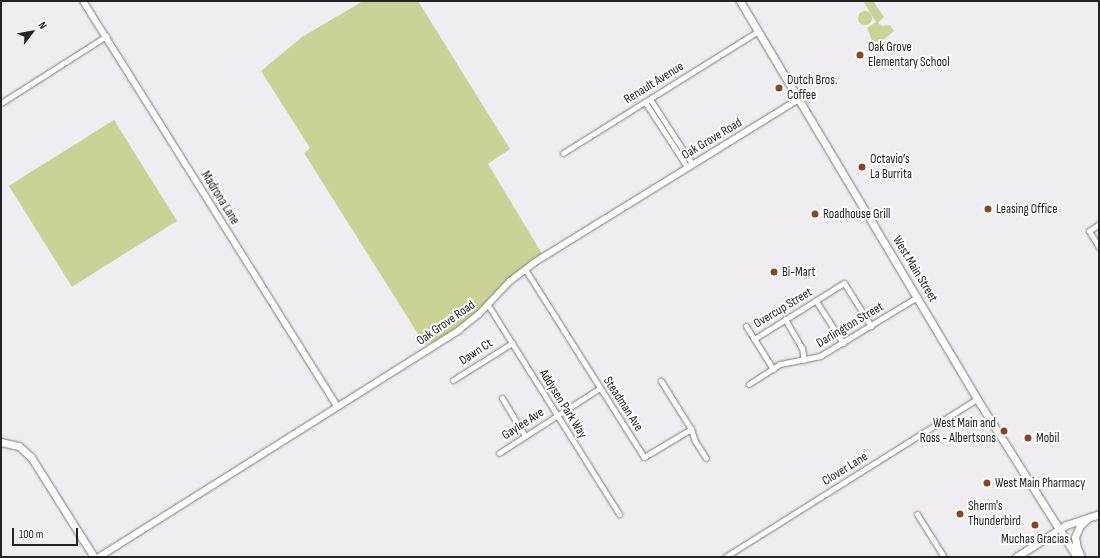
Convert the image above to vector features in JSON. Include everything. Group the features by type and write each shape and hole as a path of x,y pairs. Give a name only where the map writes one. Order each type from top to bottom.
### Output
{"main road":[{"name":"West Main Street","path":"740,1 977,399"},
{"path":"977,399 1076,557"},
{"path":"1,442 19,446 38,466 94,557"},
{"path":"1016,557 1059,530 1096,514"},
{"path":"1082,557 1076,545 1076,532 1084,520 1096,514"}],"street":[{"name":"Madrona Lane","path":"84,1 338,407"},
{"name":"Renault Avenue","path":"562,154 758,31"},
{"path":"1,103 106,36"},
{"path":"650,98 690,166"},
{"name":"Oak Grove Road","path":"99,557 459,330 488,305 525,269 799,99"},
{"path":"645,102 690,166"},
{"path":"1099,224 1089,231 1099,247"},
{"name":"Steadman Ave","path":"525,269 644,457 691,429"},
{"name":"Overcup Street","path":"754,339 844,283 871,326"},
{"name":"Darlington Street","path":"749,384 791,360 804,360 820,356 917,297"},
{"path":"816,300 842,343"},
{"name":"Addysen Park Way","path":"488,305 619,514"},
{"path":"785,319 802,348 804,360"},
{"path":"746,326 773,369"},
{"name":"Dawn Ct","path":"453,380 512,342"},
{"path":"661,380 691,429 695,441 706,458"},
{"name":"Gaylee Ave","path":"499,453 600,388"},
{"path":"502,398 525,436"},
{"name":"Clover Lane","path":"725,557 977,399"},
{"path":"917,514 944,557"}],"green space":[{"path":"363,1 418,1 510,149 488,164 544,257 518,275 459,330 425,345 304,153 310,148 261,71 302,37"},
{"path":"863,1 873,1 884,17 878,23 882,26 890,25 894,31 878,44 873,43 867,28 876,22"},
{"path":"862,11 868,11 872,15 872,21 868,25 862,25 858,21 858,15"},
{"path":"114,120 177,221 72,287 9,186"}],"place":[{"name":"Oak Grove Elementary School","path":"860,55"},
{"name":"Dutch Bros. Coffee","path":"779,88"},
{"name":"Octavio’s La Burrita","path":"862,167"},
{"name":"Leasing Office","path":"988,209"},
{"name":"Roadhouse Grill","path":"815,214"},
{"name":"Bi-Mart","path":"774,272"},
{"name":"West Main and Ross - Albertsons","path":"1004,431"},
{"name":"Mobil","path":"1028,438"},
{"name":"West Main Pharmacy","path":"987,483"},
{"name":"Sherm's Thunderbird","path":"960,514"},
{"name":"Muchas Gracias","path":"1035,525"}]}
